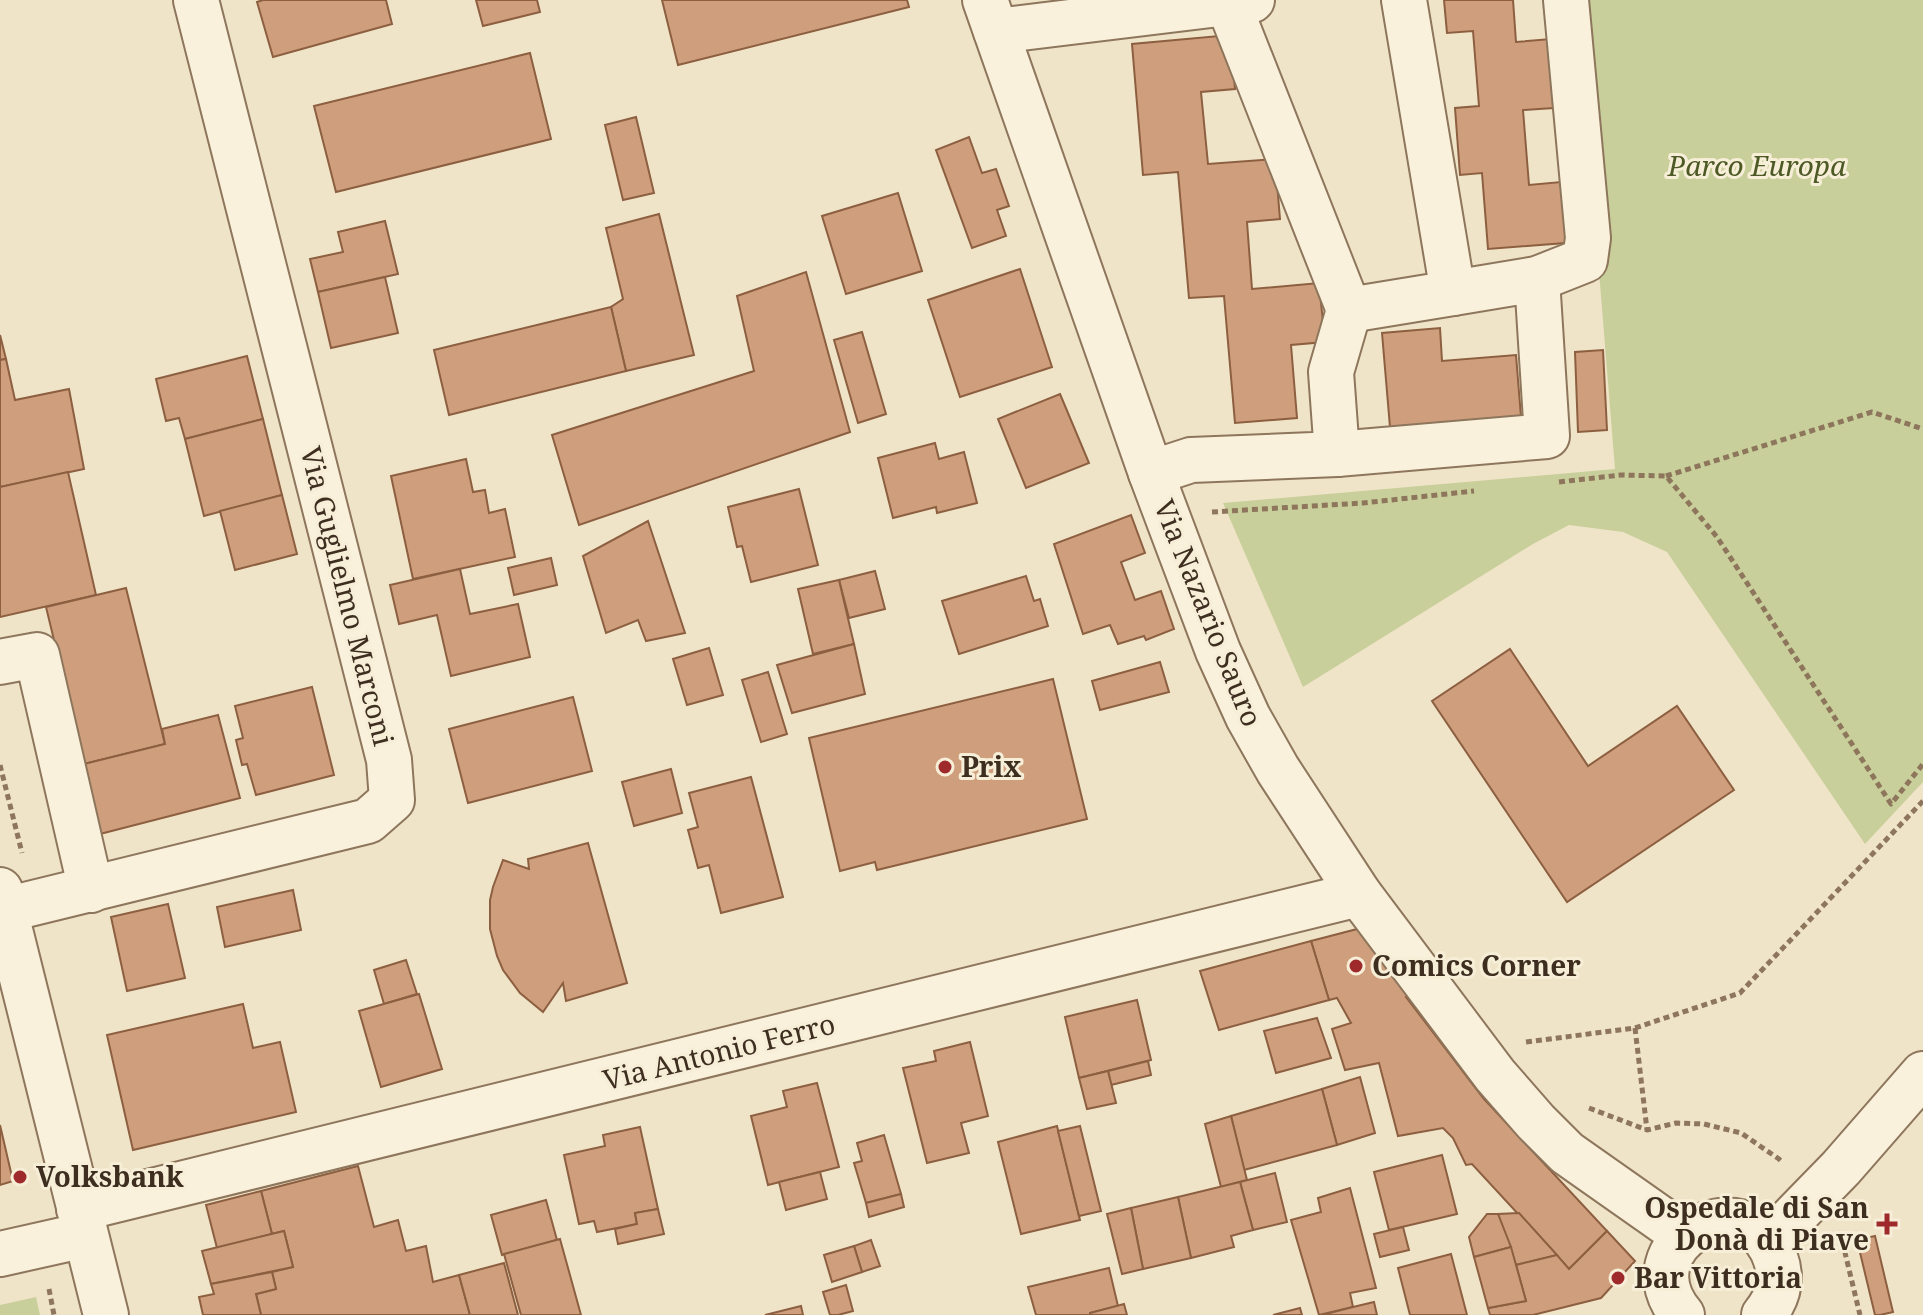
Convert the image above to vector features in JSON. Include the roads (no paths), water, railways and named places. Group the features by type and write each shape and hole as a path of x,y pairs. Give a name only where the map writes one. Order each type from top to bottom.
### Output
{"street":[{"name":"Via Guglielmo Marconi","path":"2,900 91,890 368,821 392,800 389,760 196,0"},
{"path":"1404,0 1453,293"},
{"path":"1349,310 1537,279 1585,260 1588,238 1566,0"},
{"path":"990,15 1240,2 1349,310 1331,372 1337,454"},
{"name":"Via Nazario Sauro","path":"990,15 1171,466 1218,651 1248,717 1278,770 1359,894 1495,1075 1536,1122 1567,1153 1685,1236"},
{"path":"1171,466 1547,436 1537,279"},
{"path":"0,662 37,655 91,890"},
{"name":"Via Antonio Ferro","path":"0,1254 82,1222 1359,894"},
{"path":"2,900 106,1315"},
{"path":"1768,1243 1923,1074"},
{"path":"1682,1315 1668,1284 1674,1251 1685,1236 1701,1226 1724,1221 1749,1227 1768,1243 1778,1265 1777,1294 1764,1315"}],"place":[{"name":"Prix","path":"945,767"},
{"name":"Comics Corner","path":"1356,966"},
{"name":"Volksbank","path":"20,1177"},
{"name":"Ospedale di San Donà di Piave","path":"1887,1224"},
{"name":"Bar Vittoria","path":"1618,1278"}],"park label":[{"name":"Parco Europa","path":"1757,166"}]}
